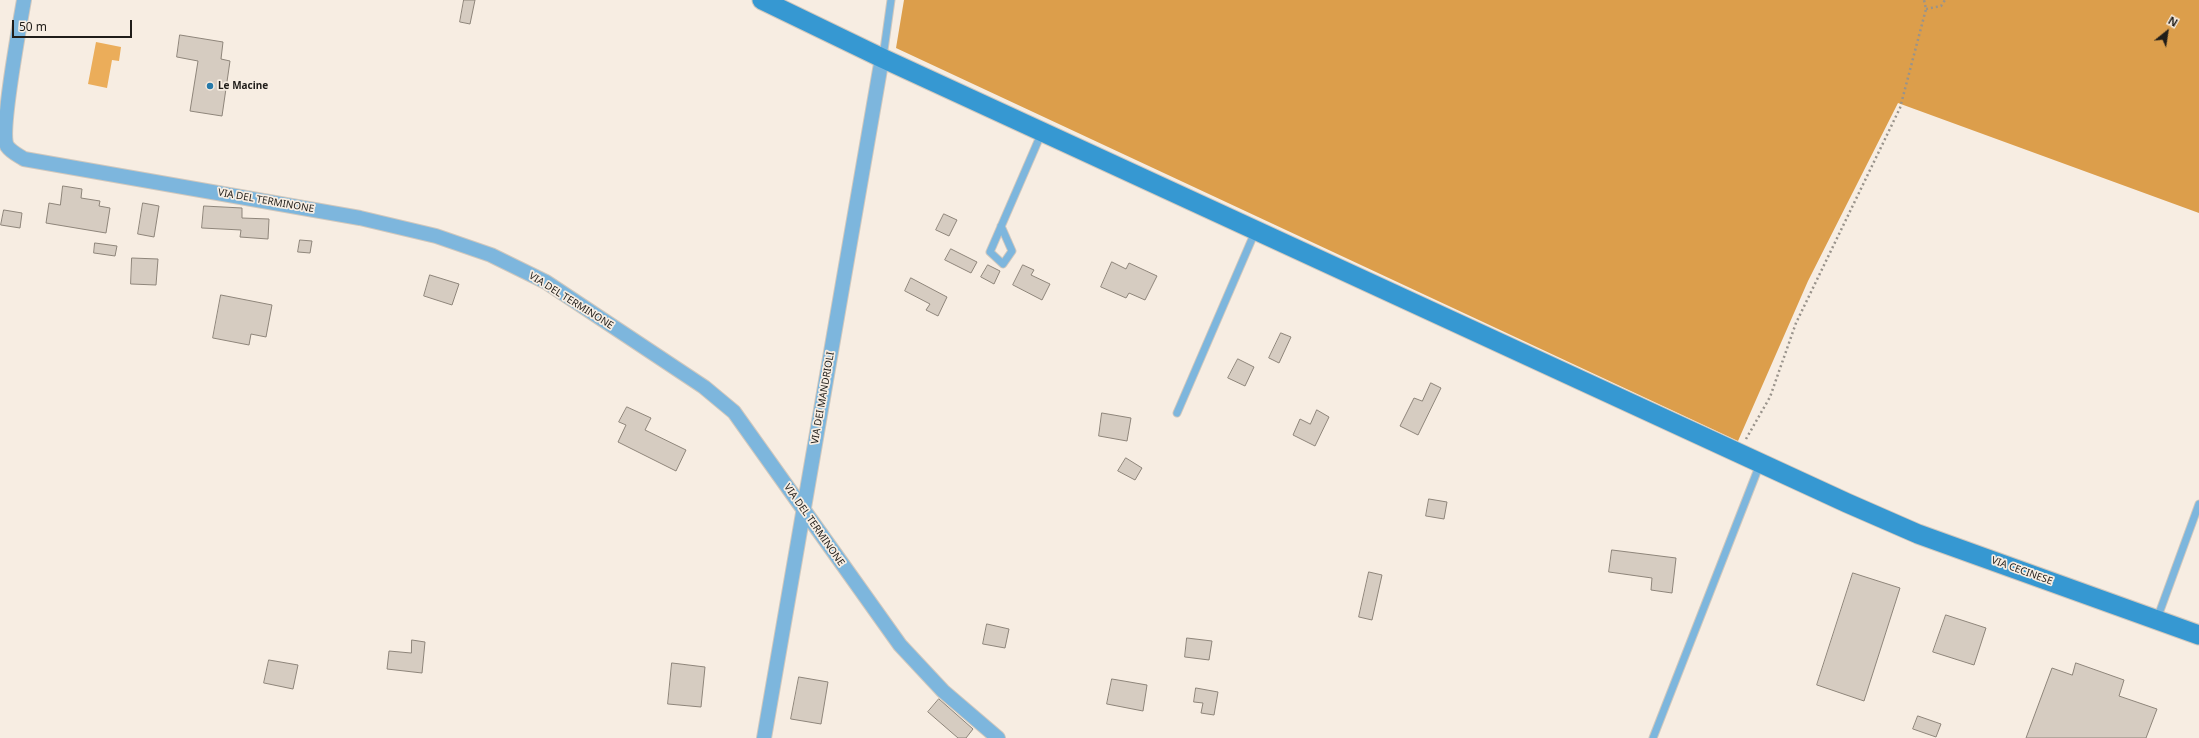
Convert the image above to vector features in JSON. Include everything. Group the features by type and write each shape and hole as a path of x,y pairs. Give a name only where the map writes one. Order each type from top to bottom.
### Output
{"main road":[{"name":"VIA CECINESE","path":"762,0 882,58 1847,503 1918,534 2199,635"}],"street":[{"name":"VIA DEL TERMINONE","path":"24,0 6,124 7,146 13,152 24,159 360,218 436,236 491,255 546,282 721,399 734,412 900,645 943,691 998,738"},
{"name":"VIA DEI MANDRIOLI","path":"764,738 882,58"}],"lane":[{"path":"882,58 891,0"},
{"path":"1000,226 1012,251 1004,264 990,252 1000,226 1042,132"},
{"path":"1177,413 1256,230"},
{"path":"1653,738 1760,464"},
{"path":"2157,620 2199,504"}],"path":[{"path":"1738,454 1770,396 1796,324 1900,108 1926,9 1924,0"},
{"path":"1926,9 1941,6 1945,0"}],"shaded area":[{"path":"904,0 2199,0 2199,213 1898,103 1808,281 1738,441 896,48"},
{"path":"96,42 121,47 119,61 112,60 107,88 88,84"}],"building":[{"path":"464,0 475,0 470,24 460,22"},
{"name":"Le Macine","path":"180,35 223,42 221,59 230,61 222,116 190,111 198,61 177,57"},
{"path":"63,186 82,189 81,198 100,201 99,206 110,208 106,233 46,223 49,203 60,205"},
{"path":"143,203 159,206 154,237 138,234"},
{"path":"204,206 242,208 242,218 269,219 268,239 240,237 241,230 202,228"},
{"path":"4,210 22,213 20,228 1,225"},
{"path":"944,214 957,220 949,236 936,230"},
{"path":"300,240 312,241 310,253 298,252"},
{"path":"95,243 117,246 115,256 94,253"},
{"path":"951,249 977,262 971,273 945,260"},
{"path":"132,258 158,259 156,285 131,284"},
{"path":"1112,262 1126,269 1129,263 1157,276 1145,300 1129,293 1126,298 1101,287"},
{"path":"988,265 1000,271 994,284 981,277"},
{"path":"1023,265 1034,270 1031,275 1050,284 1042,300 1013,285"},
{"path":"430,275 459,284 452,305 424,296"},
{"path":"911,278 947,297 938,316 926,310 930,304 905,291"},
{"path":"221,295 272,305 266,337 251,334 249,345 213,338"},
{"path":"1281,333 1291,337 1279,363 1269,358"},
{"path":"1238,359 1254,367 1245,386 1228,378"},
{"path":"1431,383 1441,388 1418,435 1400,426 1414,398 1422,401"},
{"path":"627,407 651,418 645,430 686,450 676,471 618,442 626,425 619,422"},
{"path":"1317,410 1329,417 1315,446 1293,435 1300,419 1310,424"},
{"path":"1102,413 1131,418 1127,441 1099,436"},
{"path":"1126,458 1142,468 1135,480 1118,471"},
{"path":"1429,499 1447,502 1444,519 1426,516"},
{"path":"1612,550 1676,558 1672,593 1651,590 1652,578 1609,572"},
{"path":"1369,572 1382,575 1372,620 1359,617"},
{"path":"1853,573 1900,588 1864,701 1817,685"},
{"path":"1946,615 1986,628 1974,665 1933,652"},
{"path":"987,624 1009,629 1005,648 983,644"},
{"path":"1187,638 1212,641 1209,660 1185,657"},
{"path":"412,640 425,642 422,673 387,669 389,651 411,653"},
{"path":"269,660 298,665 293,689 264,683"},
{"path":"672,663 705,667 701,707 668,704"},
{"path":"2076,663 2124,680 2119,696 2157,709 2146,738 2026,738 2052,668 2072,675"},
{"path":"799,677 828,682 821,724 791,719"},
{"path":"1112,679 1147,685 1143,711 1107,704"},
{"path":"1196,688 1218,692 1214,715 1201,713 1203,703 1194,702"},
{"path":"939,699 973,729 966,738 958,738 928,712"},
{"path":"1918,716 1941,724 1936,737 1913,729"}],"place":[{"name":"Le Macine","path":"210,86"}]}
